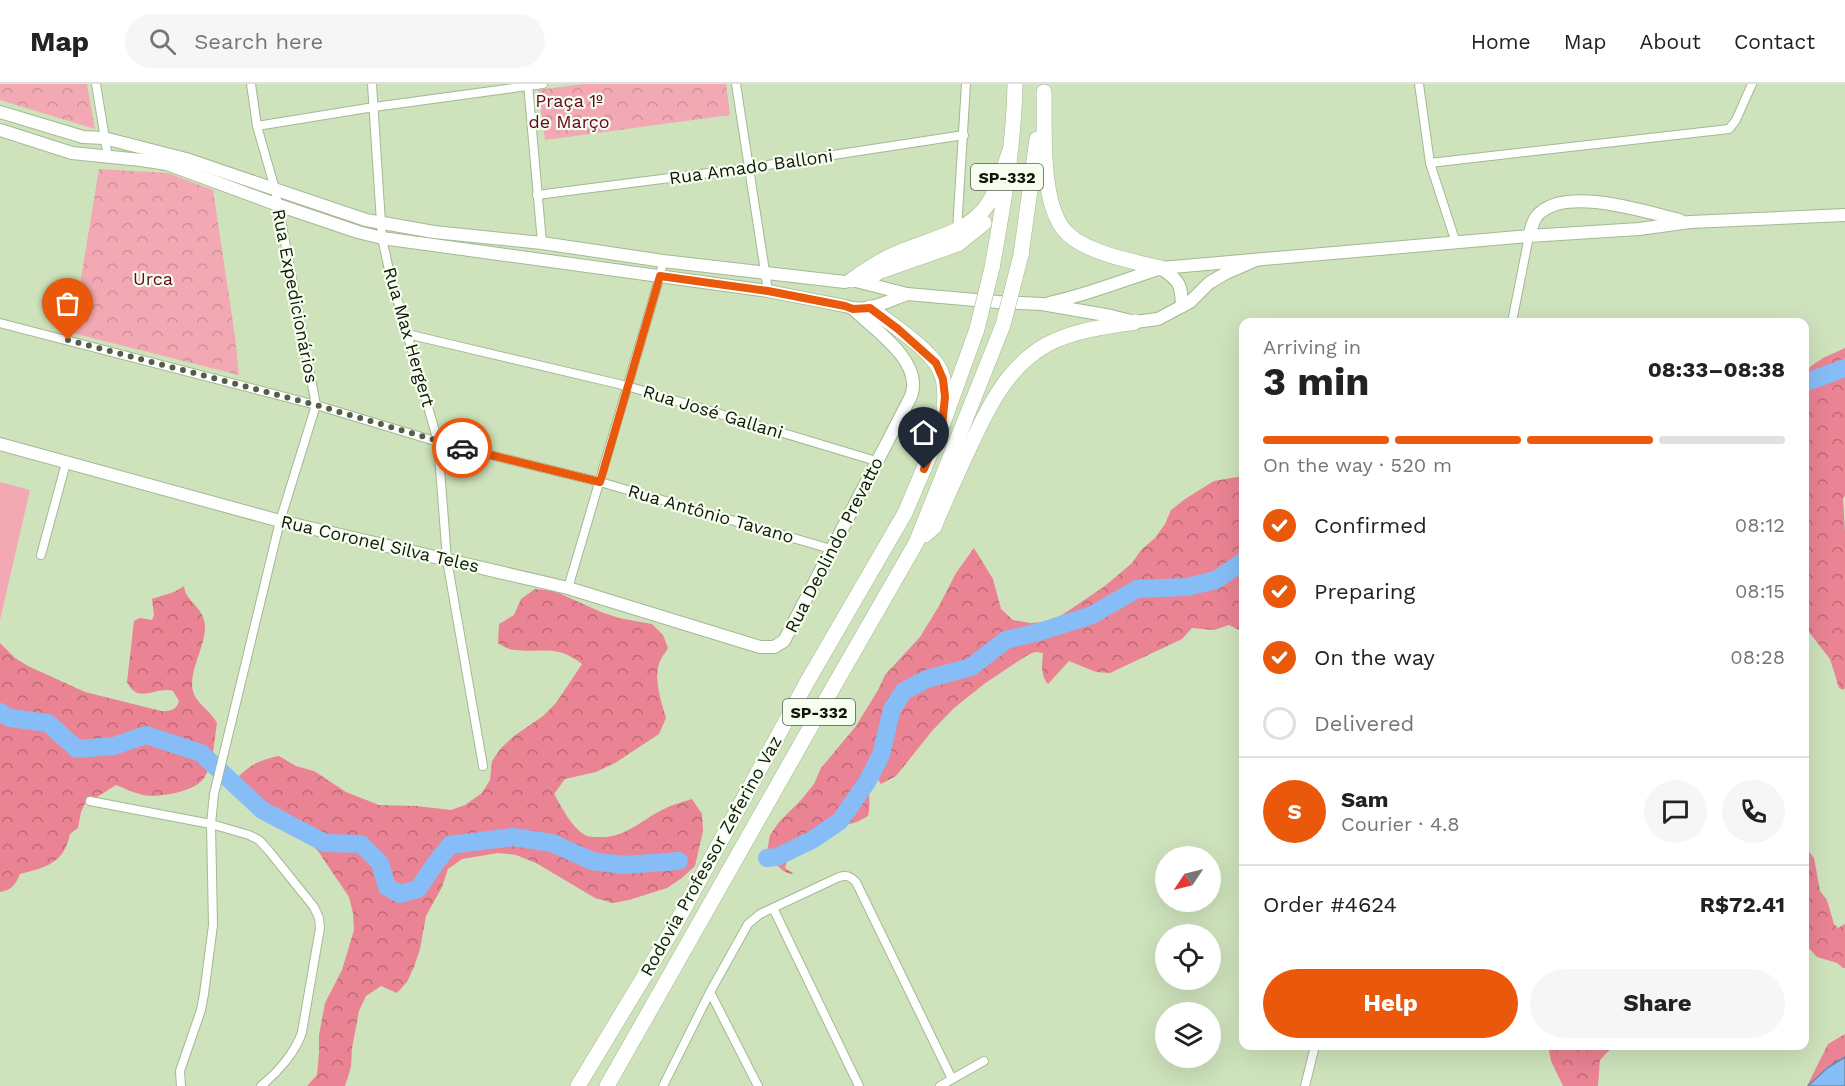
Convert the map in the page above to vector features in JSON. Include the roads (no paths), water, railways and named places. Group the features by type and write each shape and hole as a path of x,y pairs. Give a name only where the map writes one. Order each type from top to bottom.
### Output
{"highway":[{"name":"Rodovia Professor Zeferino Vaz","path":"578,1086 674,927 807,682 905,513 942,426 976,329 992,268 1015,117 1015,84"},
{"name":"Rodovia Professor Zeferino Vaz","path":"607,1086 916,543 1004,325 1021,255 1044,88"},
{"path":"1044,88 1048,186 1054,213 1067,234 1086,246 1122,260 1161,268"},
{"path":"853,282 877,263 957,230 978,217 995,191 1011,148"},
{"path":"853,282 958,244 977,230 1004,200"},
{"path":"870,308 936,363 943,379 945,397 942,426"},
{"path":"916,543 934,527 991,402 1025,360 1069,335 1100,327 1135,322"}],"street":[{"path":"96,84 108,157"},
{"name":"Rua Expedicionários","path":"181,1086 180,1071 203,1002 212,936 211,824 214,794 280,521 316,405 275,189 258,126 251,84"},
{"name":"Rua Max Hergert","path":"372,84 382,238 438,442 447,560 483,766"},
{"path":"258,126 374,106 543,84"},
{"path":"736,84 768,291"},
{"path":"957,230 966,84"},
{"path":"1419,84 1430,162 1456,243"},
{"path":"1430,162 1728,129 1736,120 1752,84"},
{"path":"528,85 542,243"},
{"path":"0,112 83,137 104,138 186,159 366,220 434,232 542,243 765,274 853,282 907,294 1042,304 1135,322 1158,319 1190,302 1209,283 1256,260"},
{"path":"0,130 72,153 167,164 278,205 382,238 768,291 849,308 870,308 907,294"},
{"name":"Rua Amado Balloni","path":"537,195 748,168 964,135"},
{"path":"1513,318 1529,236 1535,217 1542,210 1558,203 1588,200 1690,222"},
{"path":"1042,304 1075,298 1161,268 1529,236 1639,229 1690,222 1845,215"},
{"path":"568,588 663,261"},
{"path":"1161,268 1177,280 1181,289 1182,306"},
{"path":"849,308 840,296 840,288 853,282"},
{"name":"Rua Deolindo Prevatto","path":"760,647 774,647 784,641 913,391 906,361 895,347 849,308"},
{"name":"Rua Antônio Tavano","path":"0,323 316,405 438,442 600,482 831,549"},
{"name":"Rua José Gallani","path":"407,334 627,386 876,461"},
{"name":"Rua Coronel Silva Teles","path":"0,444 280,521 568,588 760,647"},
{"path":"41,555 66,463"},
{"path":"90,801 211,824 249,835 259,840 314,907 320,928 303,1032 296,1047 269,1080 261,1086"},
{"path":"663,1086 710,992 748,924 759,914 845,875 856,882 952,1079"},
{"path":"772,908 859,1086"},
{"path":"710,992 758,1086"},
{"path":"1305,1086 1314,1050"},
{"path":"940,1086 984,1061"}],"water":[{"path":"1845,1057 1845,1086 1808,1086 1827,1068"}],"waterway":[{"path":"1809,381 1845,368"},
{"path":"767,858 777,857 812,840 840,821 867,782 881,755 892,709 904,691 927,679 971,667 1006,640 1092,615 1137,589 1187,587 1216,580 1239,564"},
{"path":"0,712 10,718 48,723 77,749 114,746 146,735 201,753 262,810 325,843 361,844 380,863 387,887 400,894 418,889 450,845 513,837 552,843 592,861 624,865 679,861"}],"park label":[{"name":"Praça 1º de Março","path":"569,111"},
{"name":"Urca","path":"153,279"}]}
